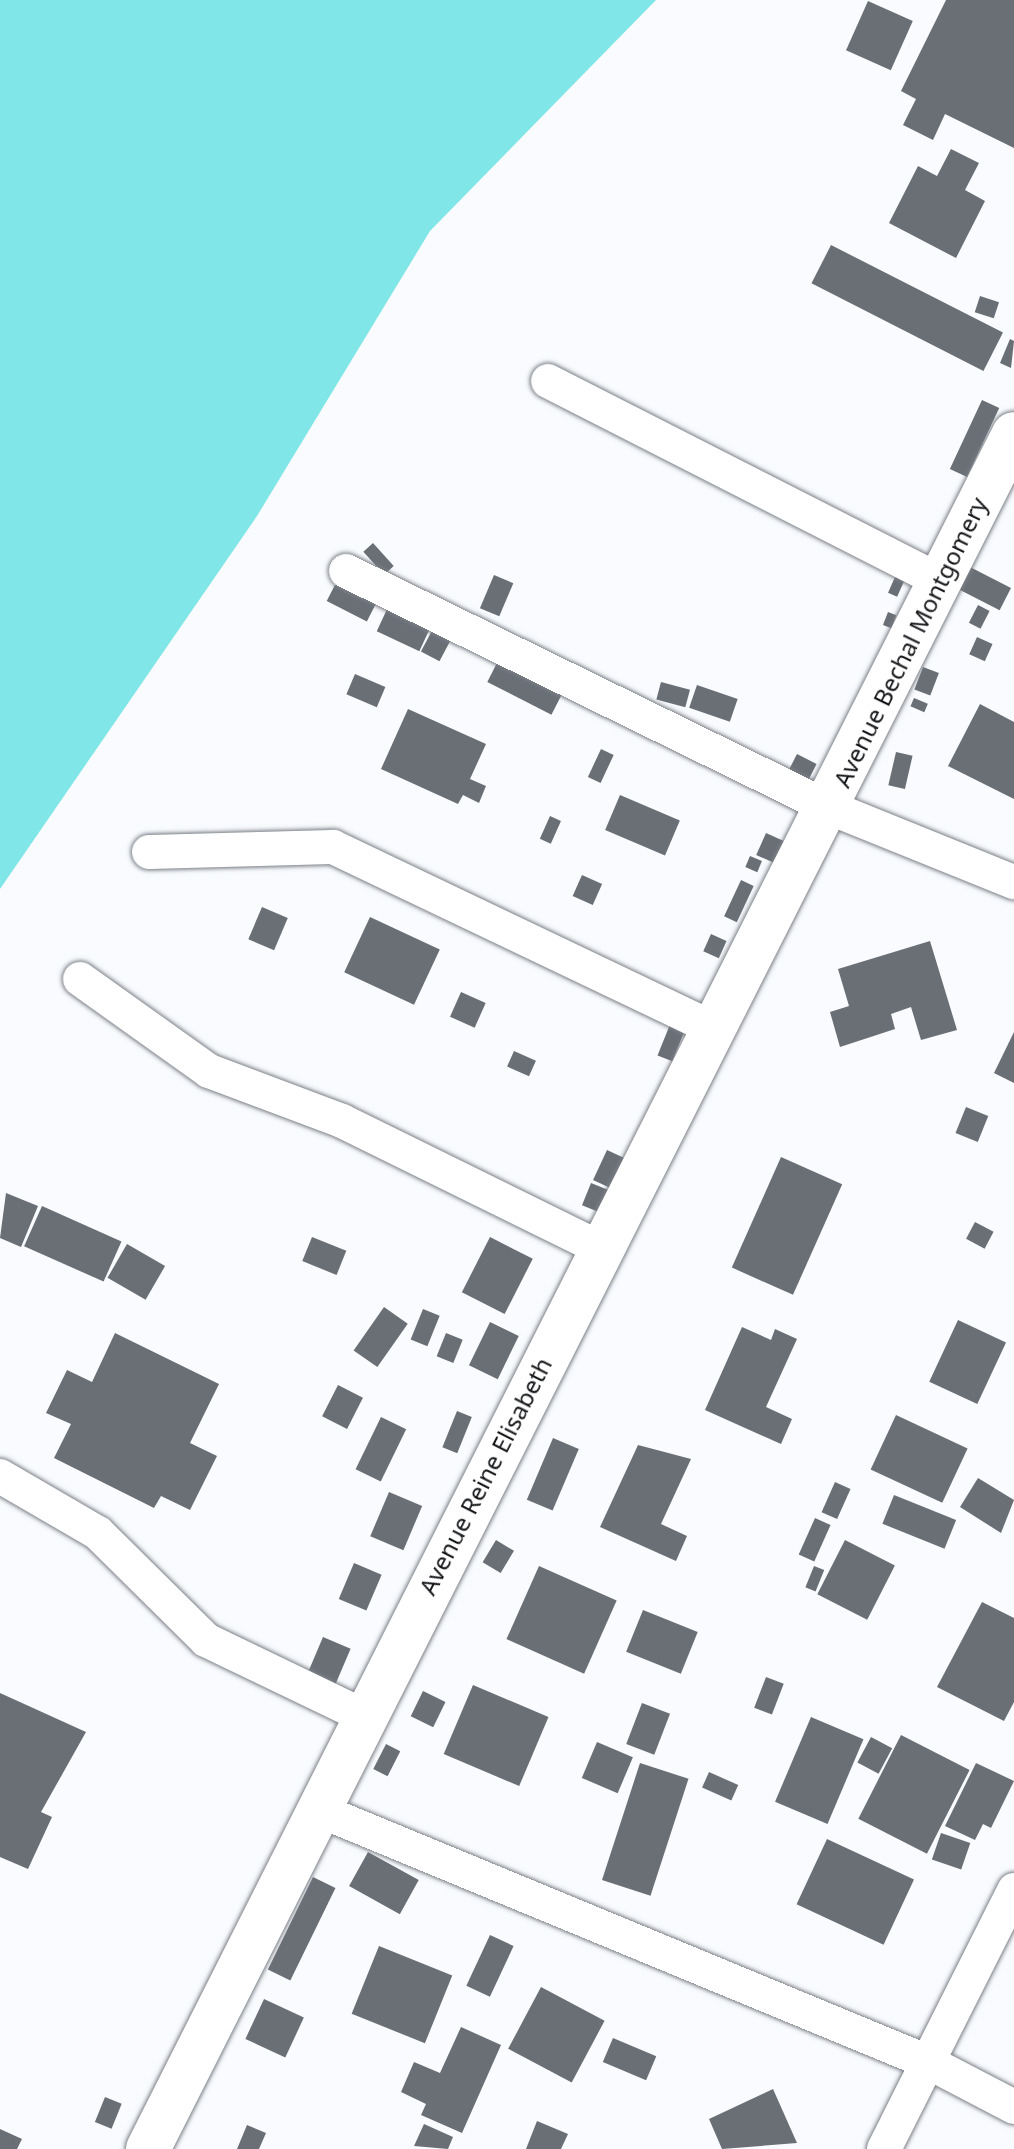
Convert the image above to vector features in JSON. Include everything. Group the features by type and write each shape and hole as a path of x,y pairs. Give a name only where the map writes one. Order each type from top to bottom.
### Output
{"street":[{"path":"548,381 938,580"},
{"name":"Avenue Bechal Montgomery","path":"828,807 938,580 1014,434"},
{"path":"346,571 828,807 1014,882"},
{"name":"Avenue Reine Elisabeth","path":"148,2149 321,1811 364,1716 600,1248 828,807"},
{"path":"149,852 333,847 712,1028"},
{"path":"80,979 209,1071 342,1121 600,1248"},
{"path":"0,1476 98,1533 206,1640 364,1716"},
{"path":"321,1811 928,2062 1014,2107"},
{"path":"884,2149 1014,1890"}],"water":[{"path":"0,0 656,0 430,231 257,516 0,889"}],"building":[{"path":"946,0 1014,0 1014,148 945,114 933,140 903,125 916,99 901,91"},
{"path":"868,1 913,21 891,70 846,50"},
{"path":"951,149 979,163 965,190 985,201 956,258 889,223 918,166 937,176"},
{"path":"831,245 1003,333 983,371 811,283"},
{"path":"980,296 999,302 994,318 975,312"},
{"path":"1010,339 1014,341 1011,368 1000,363"},
{"path":"982,400 999,408 967,477 950,469"},
{"path":"373,543 394,566 384,575 363,552"},
{"path":"970,567 1011,588 1000,610 959,589"},
{"path":"899,568 908,572 897,597 888,593"},
{"path":"494,575 513,583 499,616 480,608"},
{"path":"339,577 379,597 367,621 327,601"},
{"path":"389,605 432,625 419,651 377,631"},
{"path":"978,605 990,611 981,629 969,623"},
{"path":"888,612 896,615 891,628 883,625"},
{"path":"435,625 454,635 439,661 421,651"},
{"path":"977,637 993,644 985,661 969,654"},
{"path":"500,657 564,690 551,715 487,682"},
{"path":"923,667 939,673 930,695 914,689"},
{"path":"355,674 385,687 377,707 346,694"},
{"path":"661,682 690,690 685,707 656,699"},
{"path":"697,685 738,699 730,722 689,708"},
{"path":"914,698 928,704 924,712 910,706"},
{"path":"980,704 1014,722 1014,799 948,766"},
{"path":"408,709 486,744 470,779 486,786 479,803 463,795 458,804 381,769"},
{"path":"601,749 614,755 601,783 588,777"},
{"path":"896,752 913,756 905,789 888,785"},
{"path":"797,754 817,764 803,792 783,782"},
{"path":"620,795 680,820 665,855 605,830"},
{"path":"550,816 561,821 551,844 540,839"},
{"path":"766,833 784,841 775,863 756,855"},
{"path":"750,856 762,861 757,872 745,867"},
{"path":"582,875 602,884 593,905 573,896"},
{"path":"741,880 754,886 737,922 724,916"},
{"path":"262,907 288,918 274,950 248,939"},
{"path":"370,917 440,950 414,1005 344,972"},
{"path":"711,934 727,941 719,958 703,951"},
{"path":"930,941 957,1030 921,1040 911,1007 891,1014 895,1029 840,1047 830,1012 849,1006 838,969"},
{"path":"461,992 486,1003 475,1028 450,1017"},
{"path":"671,1022 686,1028 672,1061 658,1055"},
{"path":"1014,1032 1014,1083 994,1073"},
{"path":"514,1051 536,1061 529,1076 507,1067"},
{"path":"966,1107 988,1116 978,1142 956,1133"},
{"path":"607,1150 624,1158 610,1188 593,1180"},
{"path":"781,1157 842,1184 793,1295 732,1268"},
{"path":"591,1183 608,1190 599,1212 582,1205"},
{"path":"6,1193 38,1206 21,1247 0,1238"},
{"path":"42,1206 121,1241 104,1282 24,1246"},
{"path":"975,1222 994,1232 985,1249 966,1239"},
{"path":"312,1237 346,1251 337,1275 302,1261"},
{"path":"490,1237 533,1259 505,1314 462,1292"},
{"path":"127,1244 165,1266 146,1300 108,1278"},
{"path":"384,1307 408,1324 377,1367 354,1350"},
{"path":"423,1309 440,1316 427,1346 411,1340"},
{"path":"958,1320 1006,1342 977,1404 929,1382"},
{"path":"490,1322 519,1336 498,1379 469,1365"},
{"path":"742,1327 771,1340 775,1329 797,1339 766,1407 792,1419 781,1444 705,1410"},
{"path":"115,1333 219,1384 190,1443 217,1456 190,1510 161,1496 154,1508 54,1458 71,1424 46,1413 67,1370 92,1382"},
{"path":"446,1333 463,1340 453,1363 437,1356"},
{"path":"338,1385 363,1398 347,1429 322,1416"},
{"path":"457,1411 472,1417 457,1453 442,1447"},
{"path":"896,1415 968,1448 942,1503 871,1469"},
{"path":"381,1417 406,1429 381,1481 356,1469"},
{"path":"553,1438 579,1449 553,1511 527,1500"},
{"path":"638,1445 691,1459 661,1524 687,1536 676,1561 600,1527"},
{"path":"978,1478 1014,1500 1001,1533 960,1507"},
{"path":"835,1482 851,1489 837,1519 822,1512"},
{"path":"389,1492 422,1506 403,1550 370,1536"},
{"path":"894,1495 956,1520 945,1549 882,1524"},
{"path":"815,1518 831,1525 814,1561 799,1555"},
{"path":"496,1540 514,1551 501,1573 483,1562"},
{"path":"845,1540 895,1565 867,1620 817,1594"},
{"path":"354,1563 382,1575 366,1611 339,1599"},
{"path":"539,1566 617,1601 584,1674 506,1639"},
{"path":"814,1566 824,1570 816,1591 805,1587"},
{"path":"982,1602 1014,1618 1014,1702 1004,1721 937,1687"},
{"path":"643,1610 698,1632 681,1674 626,1652"},
{"path":"323,1637 351,1649 335,1685 308,1673"},
{"path":"766,1677 784,1684 772,1715 754,1708"},
{"path":"473,1685 548,1717 519,1786 444,1754"},
{"path":"423,1691 445,1702 433,1727 411,1716"},
{"path":"0,1693 86,1732 41,1812 52,1817 28,1869 0,1857"},
{"path":"642,1703 670,1714 654,1755 626,1744"},
{"path":"811,1717 863,1739 828,1824 775,1802"},
{"path":"901,1735 970,1770 927,1854 858,1819"},
{"path":"871,1737 892,1748 879,1774 857,1763"},
{"path":"597,1742 633,1757 618,1793 582,1778"},
{"path":"386,1744 400,1751 388,1776 373,1769"},
{"path":"640,1763 689,1779 650,1896 602,1880"},
{"path":"976,1763 1014,1781 991,1828 983,1824 975,1840 945,1826"},
{"path":"709,1772 738,1785 731,1801 702,1788"},
{"path":"941,1833 970,1843 961,1870 932,1859"},
{"path":"827,1839 914,1880 884,1945 797,1904"},
{"path":"368,1852 419,1880 400,1914 349,1886"},
{"path":"313,1877 335,1888 290,1981 268,1970"},
{"path":"490,1935 514,1946 490,1997 466,1986"},
{"path":"379,1946 452,1976 425,2043 352,2014"},
{"path":"541,1987 605,2021 572,2083 508,2049"},
{"path":"264,1999 304,2018 285,2057 245,2039"},
{"path":"461,2027 501,2045 462,2133 421,2115 426,2104 401,2092 414,2062 440,2073"},
{"path":"613,2038 656,2056 646,2080 603,2062"},
{"path":"773,2089 797,2143 722,2149 709,2119"},
{"path":"105,2097 122,2104 112,2129 95,2122"},
{"path":"537,2121 568,2134 561,2149 526,2149"},
{"path":"424,2124 453,2137 448,2149 414,2146"},
{"path":"247,2125 266,2133 259,2149 237,2149"},
{"path":"0,2129 22,2139 17,2149 0,2149"}]}
